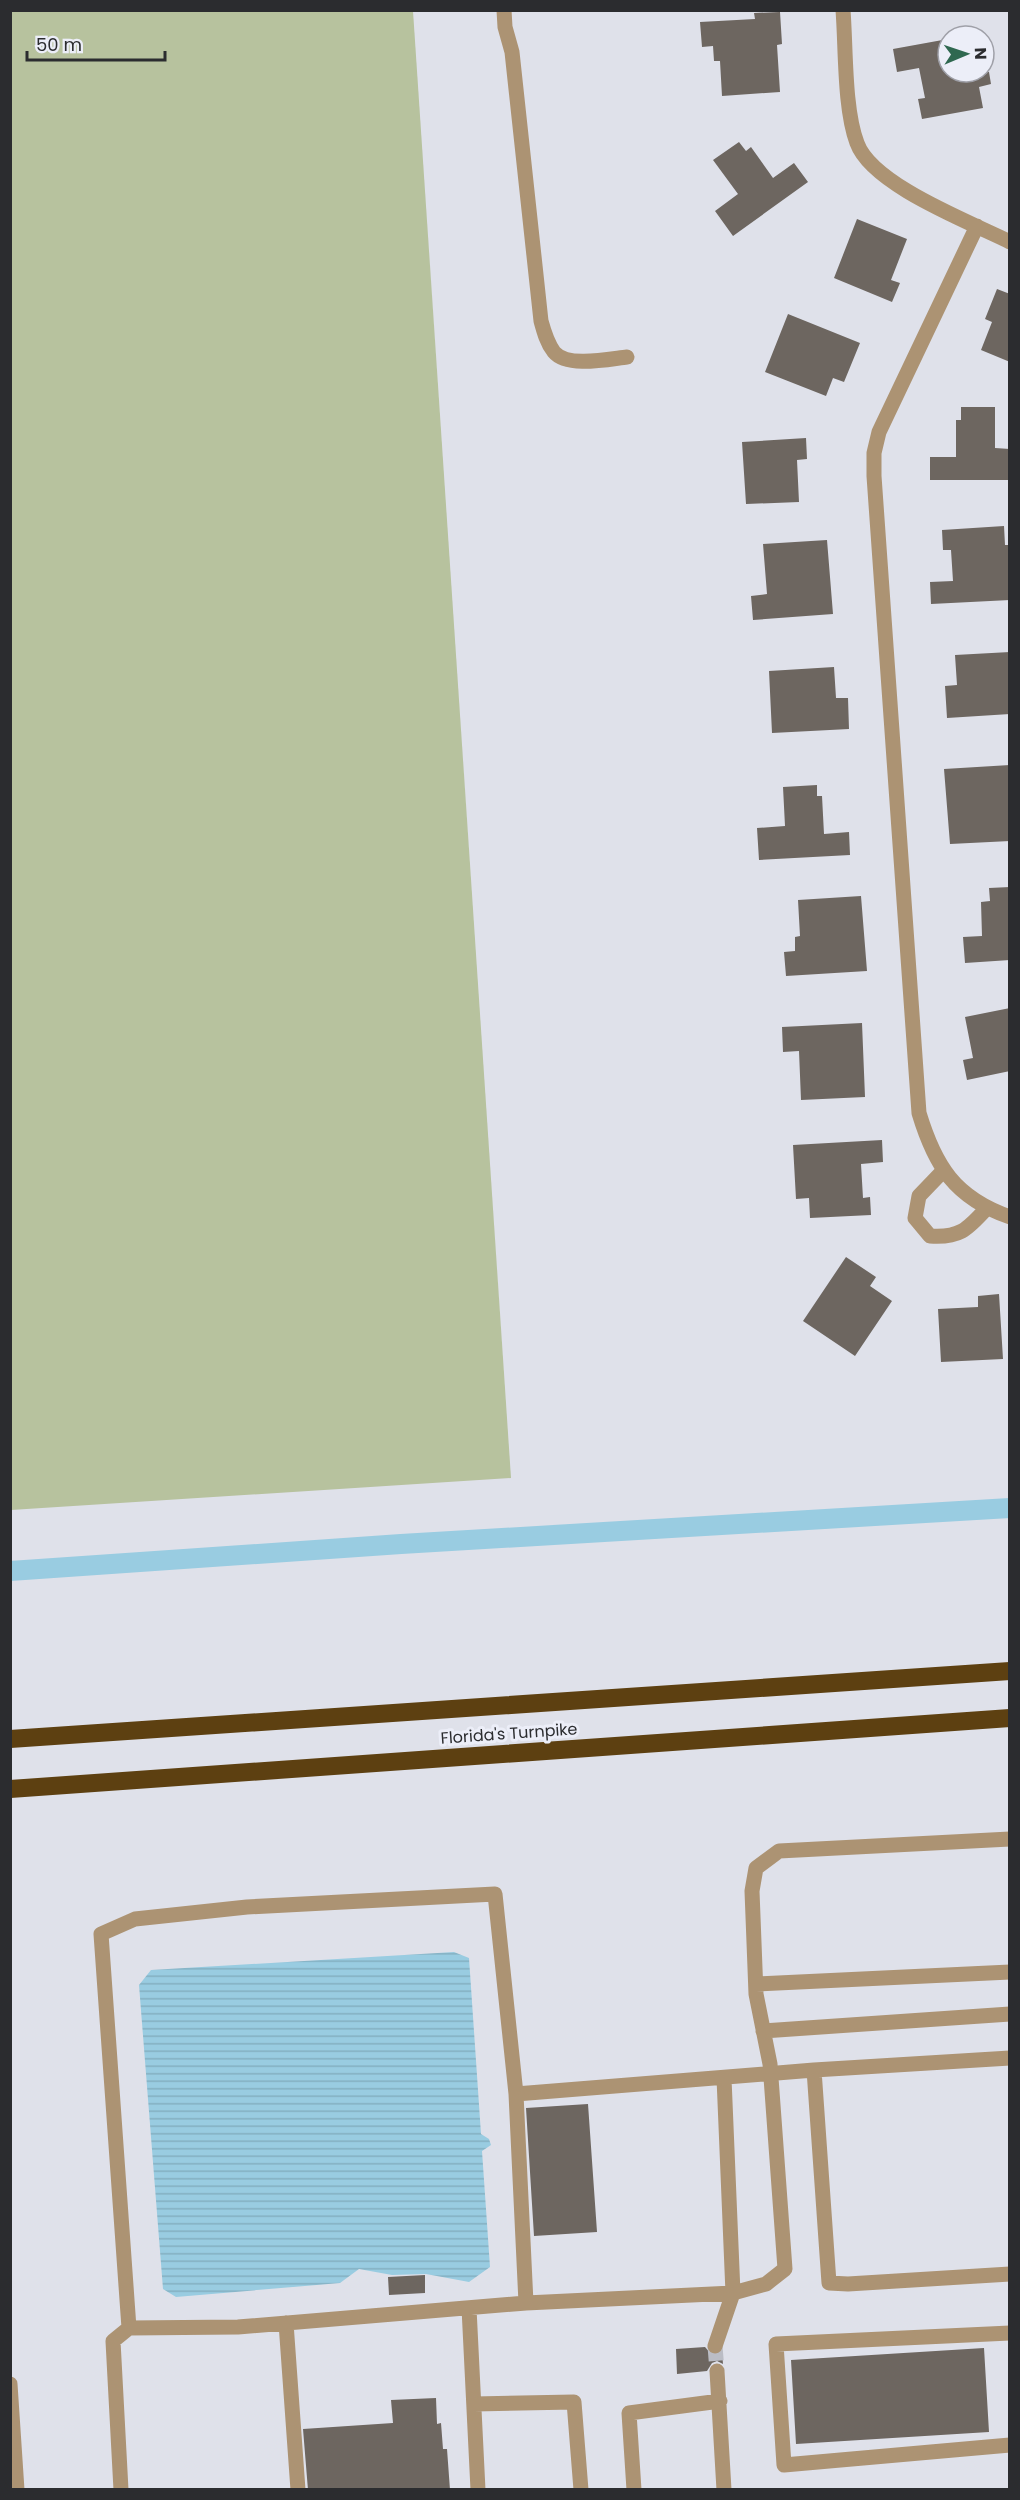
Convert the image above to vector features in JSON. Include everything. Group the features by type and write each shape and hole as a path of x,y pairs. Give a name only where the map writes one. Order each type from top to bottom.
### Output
{"highway":[{"name":"Florida's Turnpike","path":"10,1739 1010,1671"},
{"name":"Florida's Turnpike","path":"10,1789 1010,1719"}],"street":[{"path":"504,10 505,27 512,52 541,321 547,340 556,354 580,362 627,357"},
{"path":"843,10 851,125 858,147 872,166 891,182 1010,242"},
{"path":"977,226 879,432 874,453 874,476 919,1113 928,1144 943,1171 959,1189 986,1209 1010,1216"},
{"path":"943,1171 919,1196 915,1218 930,1236 949,1237 969,1228 986,1209"},
{"path":"121,2490 113,2341 129,2328 238,2327 526,2303 734,2293 766,2284 785,2269 770,2074 756,1984 752,1891 756,1868 778,1851 1010,1839"},
{"path":"129,2328 101,1934 135,1919 247,1907 495,1894 516,2094 526,2303"},
{"path":"756,1984 1010,1972"},
{"path":"763,2031 1010,2014"},
{"path":"516,2094 814,2070 1010,2058"},
{"path":"814,2070 829,2283 848,2284 1010,2274"},
{"path":"715,2346 734,2293 723,2078"},
{"path":"469,2308 478,2490"},
{"path":"286,2323 298,2490"},
{"path":"1010,2333 776,2344 784,2464 1010,2445"},
{"path":"717,2371 724,2490"},
{"path":"10,2384 17,2490"},
{"path":"634,2490 629,2413 720,2401"},
{"path":"474,2404 574,2402 581,2490"}],"green space":[{"path":"11,10 413,11 511,1478 11,1510"}],"water":[{"path":"454,1952 469,1958 481,2134 489,2139 491,2145 482,2151 490,2267 469,2282 426,2274 392,2275 359,2269 340,2283 176,2297 163,2289 139,1985 151,1970"}],"building":[{"path":"780,12 782,44 777,45 780,92 722,96 720,61 714,61 713,46 702,47 700,22 755,19 754,13"},
{"path":"936,41 936,84 991,84 979,87 983,108 922,119 918,99 925,98 919,68 897,72 893,49"},
{"path":"739,142 746,151 751,147 773,178 794,163 808,182 733,236 715,211 738,194 713,160"},
{"path":"857,219 907,239 891,280 900,283 892,302 834,278"},
{"path":"997,289 1010,294 1010,362 981,350 992,322 985,319"},
{"path":"788,314 860,343 844,382 833,378 826,396 765,372"},
{"path":"961,407 995,407 995,448 1010,449 1010,480 930,480 930,457 956,457 956,420 961,420"},
{"path":"806,438 807,459 797,460 799,502 746,504 742,442"},
{"path":"1004,526 1005,545 1010,545 1010,600 931,604 930,582 953,581 951,550 943,550 942,530"},
{"path":"827,540 833,614 753,620 751,596 767,594 763,544"},
{"path":"1010,652 1010,714 947,718 945,686 957,685 955,655"},
{"path":"834,667 836,698 848,698 849,729 772,733 769,671"},
{"path":"1010,765 1010,841 950,844 944,769"},
{"path":"817,785 817,796 822,796 824,834 849,832 850,855 759,860 757,828 785,826 783,787"},
{"path":"1010,887 1010,960 965,963 963,937 982,936 981,902 990,901 989,888"},
{"path":"861,896 867,971 786,976 784,952 795,951 795,937 800,936 798,900"},
{"path":"1010,1008 1010,1071 967,1080 963,1060 973,1058 965,1017"},
{"path":"862,1023 865,1097 801,1100 799,1051 783,1052 782,1027"},
{"path":"882,1140 883,1162 861,1164 863,1198 870,1197 871,1215 810,1218 809,1198 796,1199 793,1145"},
{"path":"846,1257 876,1277 870,1286 892,1301 855,1356 803,1321"},
{"path":"999,1294 1003,1359 941,1362 938,1309 978,1307 978,1296"},
{"path":"588,2104 597,2232 534,2236 526,2108"},
{"path":"425,2275 425,2293 389,2295 388,2277"},
{"path":"705,2347 712,2355 722,2352 723,2364 717,2361 712,2363 707,2371 677,2374 676,2349"},
{"path":"984,2348 989,2432 796,2444 791,2360"},
{"path":"436,2398 437,2424 441,2423 443,2449 447,2449 450,2490 308,2490 303,2429 393,2423 391,2400"}],"waterway":[{"path":"10,1571 401,1544 1010,1508"}],"tunnel":[{"path":"715,2346 717,2371"}]}
